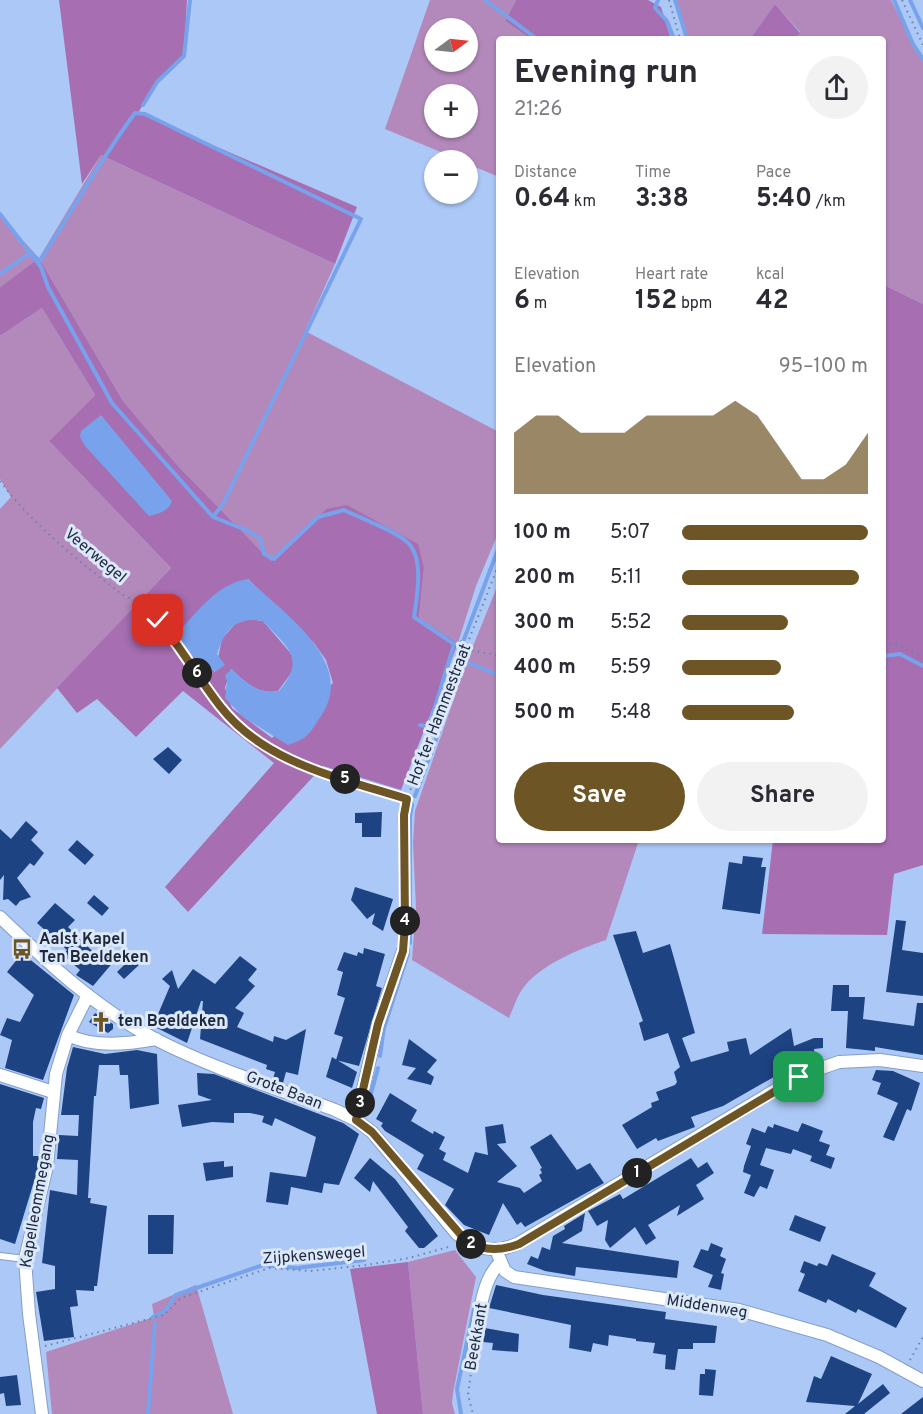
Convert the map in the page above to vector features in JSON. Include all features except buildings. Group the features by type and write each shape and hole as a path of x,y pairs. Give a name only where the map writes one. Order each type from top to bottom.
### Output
{"street":[{"name":"Grote Baan","path":"0,917 44,959 88,995 156,1039 356,1120 372,1132 467,1242"},
{"path":"356,1120 378,1024 403,951"},
{"name":"Kapelleommegang","path":"42,1414 33,1349 25,1259 47,1166 53,1092 68,1035 88,995"},
{"name":"Grote Baan","path":"68,1035 80,1042 132,1043 156,1039"},
{"path":"467,1242 484,1249 496,1250 519,1244 799,1077 839,1062 880,1060 923,1066"},
{"path":"0,1075 53,1092"},
{"path":"496,1250 500,1263"},
{"name":"Beekkant","path":"474,1345 484,1297 493,1269 500,1263"},
{"name":"Middenweg","path":"500,1263 505,1271 514,1277 739,1310 827,1335 923,1381"}],"lane":[{"path":"0,1257 25,1259"}],"path":[{"path":"669,0 679,36"},
{"path":"902,0 923,45"},
{"name":"Veerwegel","path":"0,480 32,519 120,593 140,602 158,620 181,646 221,708 270,751 298,764 407,799"},
{"name":"Hof ter Hammestraat","path":"403,951 405,925 404,815 407,799 449,683 466,649 496,571"},
{"path":"886,644 894,643 923,657"},
{"path":"466,649 496,655"},
{"name":"Zijpkenswegel","path":"33,1349 164,1316 181,1298 269,1268 311,1271 366,1265 409,1258 467,1242"},
{"path":"906,1371 923,1337"},
{"name":"Beekkant","path":"473,1414 468,1395 474,1345"}],"shaded area":[{"path":"59,0 187,0 184,56 156,82 138,113 357,207 335,264 101,155 82,184"},
{"path":"430,0 516,0 505,21 527,36 496,36 496,176 478,168 478,150 436,150 385,129"},
{"path":"516,0 648,0 661,7 670,36 527,36 505,21"},
{"path":"676,0 891,0 923,62 923,304 886,286 886,36 797,36 800,32 775,4 752,36 686,36"},
{"path":"775,4 800,33 798,36 752,36"},
{"path":"101,155 335,264 305,331 496,430 496,538 476,586 458,643 419,618 424,568 326,509 272,562 178,466 123,401 39,258"},
{"path":"0,215 39,258 0,287"},
{"path":"39,258 123,401 178,466 271,561 326,509 347,505 418,544 424,568 419,618 458,643 401,790 323,766 188,912 165,887 274,763 183,691 136,737 97,699 77,713 57,688 171,568 49,441 95,395 42,308 0,336 0,287","holes":["248,579 314,643 326,660 333,683 272,738 232,708 225,688 231,669 258,689 278,691 294,669 293,656 263,621 249,619 235,624 222,639 215,672 181,647 178,633 197,612"]},
{"path":"886,286 923,304 923,865 894,874 887,935 762,934 773,843 886,843"},
{"path":"42,308 95,395 49,441 171,568 0,749 0,509 11,497 0,479 0,336"},
{"path":"496,589 496,843 638,843 606,940 571,954 537,974 521,991 509,1018 412,960 416,907 413,843 415,811 467,661"},
{"path":"455,1250 476,1277 453,1393 452,1403 455,1414 423,1414 408,1262"},
{"path":"408,1262 423,1414 377,1414 350,1269"},
{"path":"196,1285 233,1414 52,1414 46,1352 154,1317 152,1304"}],"water":[{"path":"101,415 172,501 166,510 149,516 85,446 80,437 81,431"},
{"path":"248,579 311,640 323,658 330,676 330,696 321,716 308,735 288,745 243,717 225,698 227,682 225,675 232,669 247,683 272,692 279,691 292,670 293,661 286,646 263,621 238,623 228,632 217,654 225,665 215,672 181,647 178,633 201,608 227,586"}],"waterway":[{"path":"143,105 157,82 184,56 190,0"},
{"path":"485,0 533,36"},
{"path":"658,0 655,8 667,21 673,36"},
{"path":"675,0 686,36"},
{"path":"894,0 913,44 923,59"},
{"path":"910,0 923,28"},
{"path":"0,214 41,267 48,287 112,403 213,517 223,504 361,219 145,114 135,113 98,167 40,261 30,253"},
{"path":"0,274 30,253"},
{"path":"213,517 260,538 264,554 274,559 318,517 344,510 394,533 406,541 416,556 418,577 414,617 454,644"},
{"path":"420,725 429,727 454,644 463,642 496,555"},
{"path":"886,656 900,654 923,666"},
{"path":"459,677 463,664 472,664 496,674"},
{"path":"415,796 455,688"},
{"path":"410,943 410,817 412,804"},
{"path":"380,1056 384,1028 408,954"},
{"path":"367,1108 378,1068"},
{"path":"153,1317 165,1311 176,1295 263,1265 297,1268 364,1260"},
{"path":"461,1414 457,1389 474,1309"},
{"path":"148,1414 155,1323"}],"place":[{"name":"Aalst Kapel Ten Beeldeken","path":"22,949"},
{"name":"ten Beeldeken","path":"101,1022"}],"route":[{"path":"158,620 181,646 221,708 270,751 298,764 407,799 404,815 405,925 403,951 378,1024 356,1120 372,1132 457,1234 467,1242 475,1247 496,1250 519,1244 799,1077"}]}
